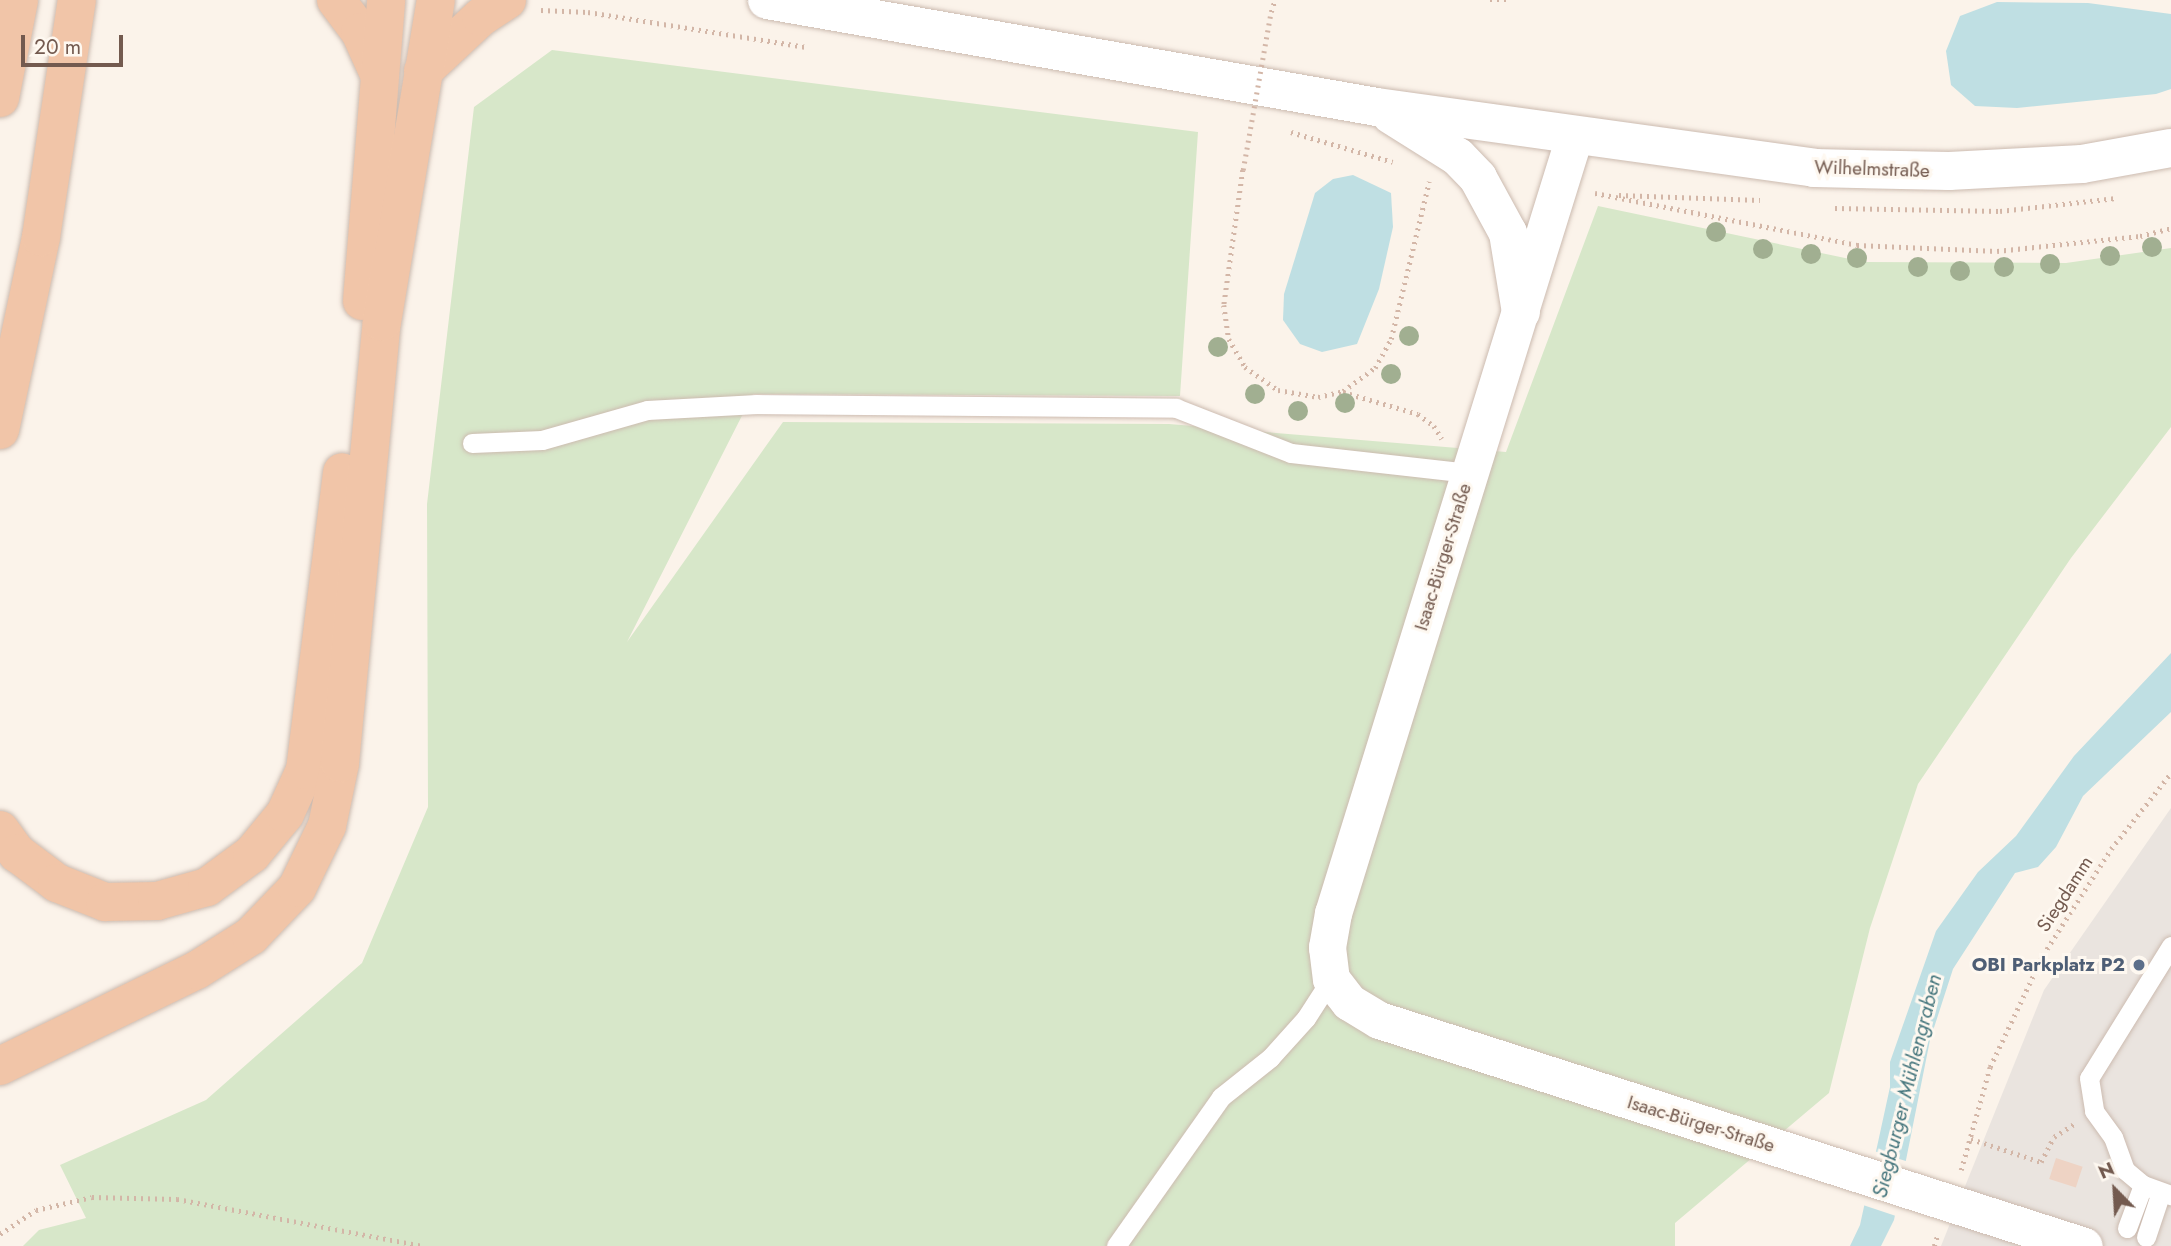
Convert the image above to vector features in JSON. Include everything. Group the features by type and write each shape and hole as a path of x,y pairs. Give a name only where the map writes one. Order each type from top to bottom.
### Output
{"highway":[{"path":"0,98 19,0"},
{"path":"0,430 41,237 77,0"},
{"path":"337,0 360,32 379,74"},
{"path":"0,830 17,853 57,883 105,902 157,901 206,887 253,854 285,814 307,757 361,321 386,0"},
{"path":"0,1066 197,970 251,936 297,888 327,826 340,762 382,321 436,0"},
{"path":"423,71 504,1"}],"main road":[{"name":"Wilhelmstraße","path":"767,0 1377,107 1574,137 1814,168 1949,171 2082,164 2171,148"},
{"path":"1377,107 1458,157 1478,177 1508,233 1521,312"}],"street":[{"name":"Isaac-Bürger-Straße","path":"1574,137 1562,187 1521,312 1457,470 1333,913 1328,947 1331,979 1349,1002 1378,1020 2084,1246"}],"lane":[{"path":"472,443 542,440 647,411 757,404 1176,408 1291,453 1457,470"},
{"path":"2158,1191 2125,1170 2113,1138 2094,1111 2089,1078 2171,946"},
{"path":"1116,1246 1221,1097 1270,1058 1306,1018 1331,979"},
{"path":"2127,1228 2158,1191"},
{"path":"2146,1237 2158,1191"}],"path":[{"path":"1275,0 1243,170 1224,305 1229,339 1245,367 1278,390 1318,397 1342,391 1375,368 1391,339 1429,182"},
{"path":"1490,0 1511,0"},
{"path":"504,1 535,10 588,12 816,49"},
{"path":"1248,122 1262,125"},
{"path":"1288,131 1399,164"},
{"path":"1419,176 1429,182 1478,177"},
{"path":"1562,187 1857,245 1997,251 2140,236 2171,228"},
{"path":"1342,391 1394,404 1434,426 1449,450 1457,470"},
{"name":"Siegdamm","path":"1942,1199 1971,1139 1990,1067 2043,955 2110,849 2171,773"},
{"path":"1971,1139 2041,1162 2054,1137"},
{"path":"0,1234 36,1210 92,1197 177,1199 423,1246"}],"shaded area":[{"path":"2171,808 2171,1246 1941,1246 2044,990"}],"green space":[{"path":"552,50 1198,132 1180,396 753,394 627,642 783,422 1169,424 1506,452 1598,206 1864,262 2066,263 2171,248 2171,427 2071,558 1918,784 1870,928 1829,1093 1675,1223 1675,1246 23,1246 39,1230 86,1218 60,1165 206,1100 362,963 428,807 427,504 474,107"}],"water":[{"path":"1997,2 2088,3 2171,14 2171,89 2156,94 2017,108 1975,106 1951,85 1946,51 1960,16"},
{"path":"1353,175 1391,193 1393,227 1379,289 1357,344 1322,352 1300,344 1283,320 1284,294 1315,193 1333,179"},
{"name":"Siegburger Mühlengraben","path":"2171,653 2171,712 2083,796 2056,847 2038,867 2015,873 1953,969 1930,1040 1894,1220 1881,1246 1850,1246 1860,1225 1890,1087 1890,1062 1936,931 1978,872 2016,836 2074,756"}],"pier":[{"path":"1871,1150 1912,1163 1899,1217 1860,1204"}],"building":[{"path":"2056,1158 2083,1167 2076,1188 2049,1179"}],"place":[{"name":"OBI Parkplatz P2","path":"2139,965"}]}
